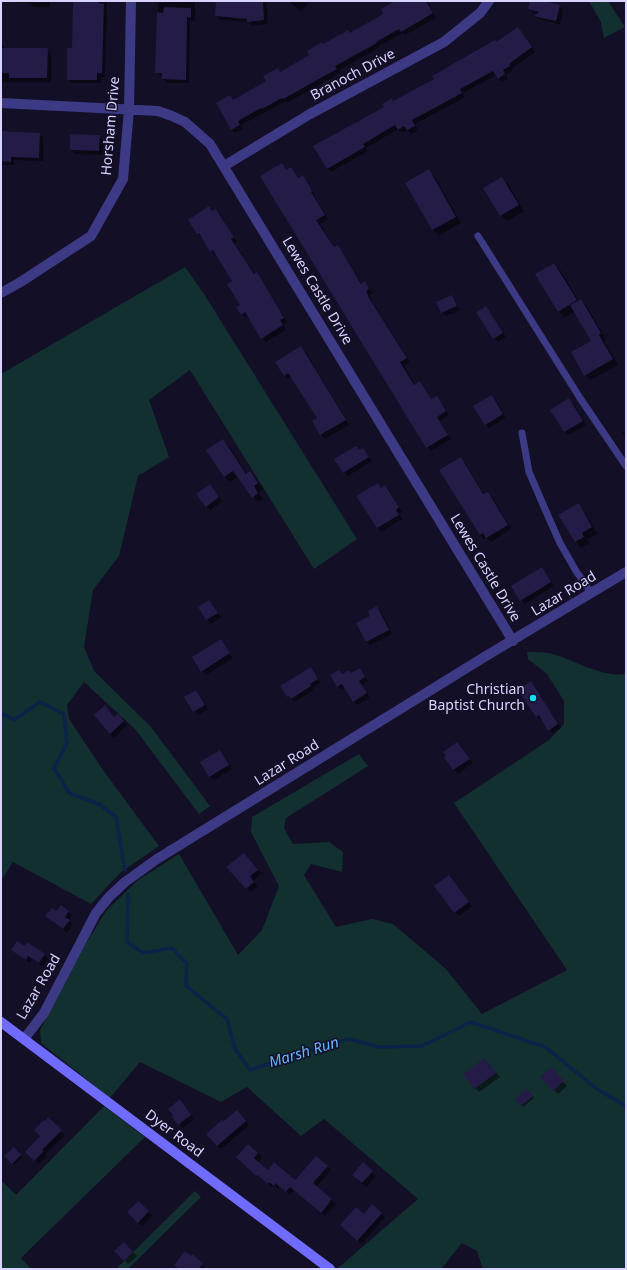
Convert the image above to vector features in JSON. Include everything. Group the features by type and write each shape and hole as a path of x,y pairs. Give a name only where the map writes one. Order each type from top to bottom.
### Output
{"street":[{"name":"Horsham Drive","path":"1,293 91,236 123,179 129,110 131,1"},
{"name":"Branoch Drive","path":"224,166 310,114 444,42 480,13 489,1"},
{"name":"Lewes Castle Drive","path":"1,103 158,112 185,122 210,144 513,641"},
{"name":"Lazar Road","path":"24,1039 44,1013 96,913 109,897 125,882 158,859 626,572"},
{"name":"Dyer Road","path":"1,1022 330,1269"}],"lane":[{"path":"478,236 580,398 626,466"},
{"path":"522,433 529,472 545,509 560,543 576,571 592,594"}],"green space":[{"path":"589,1 608,1 625,27 604,38 601,22"},
{"path":"185,267 204,294 357,539 314,569 190,370 149,400 169,457 138,476 119,556 93,590 84,647 94,671 151,727 210,806 199,814 135,729 84,682 67,705 69,719 103,770 159,846 120,873 91,904 13,862 1,881 1,374"},
{"path":"527,652 541,652 557,655 588,668 610,674 619,675 626,673 626,1269 483,1269 477,1251 462,1243 441,1269 339,1269 338,1268 418,1199 324,1119 301,1136 247,1087 221,1102 140,1062 110,1098 41,1043 40,1030 85,945 106,911 138,880 179,854 238,955 262,930 279,886 251,832 252,817 359,754 368,766 286,818 284,828 293,844 329,842 343,852 342,872 311,864 304,875 336,927 372,919 393,924 446,969 482,1014 567,970 454,803 549,740 564,724 564,701 547,674 528,659"},
{"path":"104,1106 145,1137 21,1258 31,1269 1,1269 1,1180 16,1195"},
{"path":"195,1191 201,1197 128,1269 116,1269"}],"building":[{"path":"73,1 99,1 98,3 104,4 102,73 97,73 97,80 67,80 67,48 72,48"},
{"path":"216,1 263,1 264,20 247,22 247,19 215,16"},
{"path":"395,1 426,1 433,13 401,32 399,29 376,42 377,43 335,66 337,69 283,99 282,98 262,109 261,108 238,121 240,125 231,130 216,103 230,95 233,100 266,81 263,76 278,68 280,72 309,55 307,51 322,42 323,44 348,30 350,33 383,14 381,9"},
{"path":"530,1 544,1 560,5 556,21 533,16 539,12 528,9"},
{"path":"164,7 191,8 191,18 187,17 186,80 162,79 162,73 155,73 157,12 163,13"},
{"path":"518,27 532,47 509,64 510,66 503,70 505,74 498,79 493,71 460,89 462,93 412,120 415,126 407,130 404,126 398,130 395,125 363,144 365,147 327,169 313,146 384,107 382,104 392,98 393,101 434,79 432,76 495,40 496,42"},
{"path":"1,48 48,48 47,78 9,78 9,73 1,73"},
{"path":"1,131 40,133 39,158 11,157 11,162 1,161"},
{"path":"70,134 100,135 99,151 70,150"},
{"path":"282,163 286,170 291,167 298,178 303,175 325,215 316,220 334,247 338,245 361,284 365,281 369,289 366,291 369,298 407,358 400,362 414,385 420,381 431,399 437,396 446,411 437,417 448,435 426,448 260,176"},
{"path":"429,169 456,217 432,230 405,183"},
{"path":"502,177 519,205 500,216 483,188"},
{"path":"209,206 212,211 216,209 234,237 231,239 254,274 257,272 284,318 280,320 283,325 261,339 245,312 241,315 236,307 240,305 227,284 232,281 213,250 210,252 199,233 197,234 188,220"},
{"path":"554,263 577,300 558,312 535,274"},
{"path":"452,295 457,306 441,313 436,302"},
{"path":"581,299 601,333 599,335 613,359 584,376 571,352 591,341 570,305"},
{"path":"486,306 503,333 493,339 476,312"},
{"path":"301,346 346,420 320,435 312,421 317,418 288,373 284,376 275,362"},
{"path":"492,395 503,414 485,425 473,406"},
{"path":"569,398 583,421 564,432 550,410"},
{"path":"223,439 246,474 250,471 258,483 254,486 258,493 252,498 233,471 224,477 206,450"},
{"path":"356,446 359,450 363,448 369,457 343,473 334,459"},
{"path":"461,457 483,494 488,492 508,525 486,538 483,533 480,535 439,470"},
{"path":"378,483 381,488 385,485 399,507 396,510 399,515 377,528 356,496"},
{"path":"210,484 219,497 206,507 196,494"},
{"path":"579,503 592,527 582,533 584,537 575,542 558,515"},
{"path":"542,567 551,582 520,601 511,586"},
{"path":"209,600 218,613 206,620 198,607"},
{"path":"377,606 389,630 366,642 356,623 370,616 368,611"},
{"path":"221,639 230,653 201,672 192,657"},
{"path":"311,667 318,679 310,684 311,686 291,699 289,696 287,697 280,686"},
{"path":"360,668 365,677 359,681 367,693 353,702 342,684 337,687 330,675 339,670 342,674 349,670 351,673"},
{"name":"Christian Baptist Church","path":"531,681 558,724 548,731 539,715 536,717 518,690"},
{"path":"196,690 205,705 193,712 184,697"},
{"path":"105,705 114,717 118,713 124,721 110,734 94,715"},
{"path":"457,742 470,759 453,770 444,757 446,756 443,752"},
{"path":"220,750 229,765 209,777 200,762"},
{"path":"244,853 258,870 250,876 254,882 246,889 226,867"},
{"path":"449,875 469,902 454,913 434,886"},
{"path":"61,905 69,911 65,917 70,920 63,929 45,916 52,908 57,911"},
{"path":"17,941 25,946 27,942 45,954 39,963 28,956 26,960 11,950"},
{"path":"485,1058 496,1073 474,1089 463,1074"},
{"path":"551,1067 564,1081 553,1091 540,1077"},
{"path":"527,1088 533,1096 521,1106 515,1099"},
{"path":"180,1099 191,1115 178,1125 168,1109"},
{"path":"237,1110 246,1121 217,1146 206,1134 222,1120 224,1121"},
{"path":"48,1117 62,1130 42,1150 44,1151 34,1161 25,1152 40,1136 34,1130"},
{"path":"248,1144 258,1153 254,1158 268,1170 274,1162 295,1180 316,1156 328,1166 313,1183 332,1199 321,1213 290,1187 286,1192 275,1183 274,1186 269,1182 268,1184 257,1175 256,1176 236,1157"},
{"path":"14,1147 21,1155 12,1164 4,1156"},
{"path":"363,1162 373,1171 362,1183 352,1175"},
{"path":"138,1201 149,1211 138,1223 127,1212"},
{"path":"372,1204 382,1213 357,1241 340,1225 356,1207 364,1214"},
{"path":"124,1242 133,1252 124,1261 114,1251"},
{"path":"185,1251 191,1256 192,1254 203,1263 199,1269 179,1269 174,1265"}],"waterway":[{"name":"Marsh Run","path":"1,713 14,720 40,702 64,714 67,743 54,768 69,793 99,804 116,817 125,870"},
{"name":"Marsh Run","path":"128,894 127,942 143,953 172,948 187,964 186,986 227,1019 235,1049 250,1070 290,1056 349,1039 379,1047 422,1046 471,1022 545,1047 597,1089 626,1106"}],"place":[{"name":"Christian Baptist Church","path":"533,698"}]}
